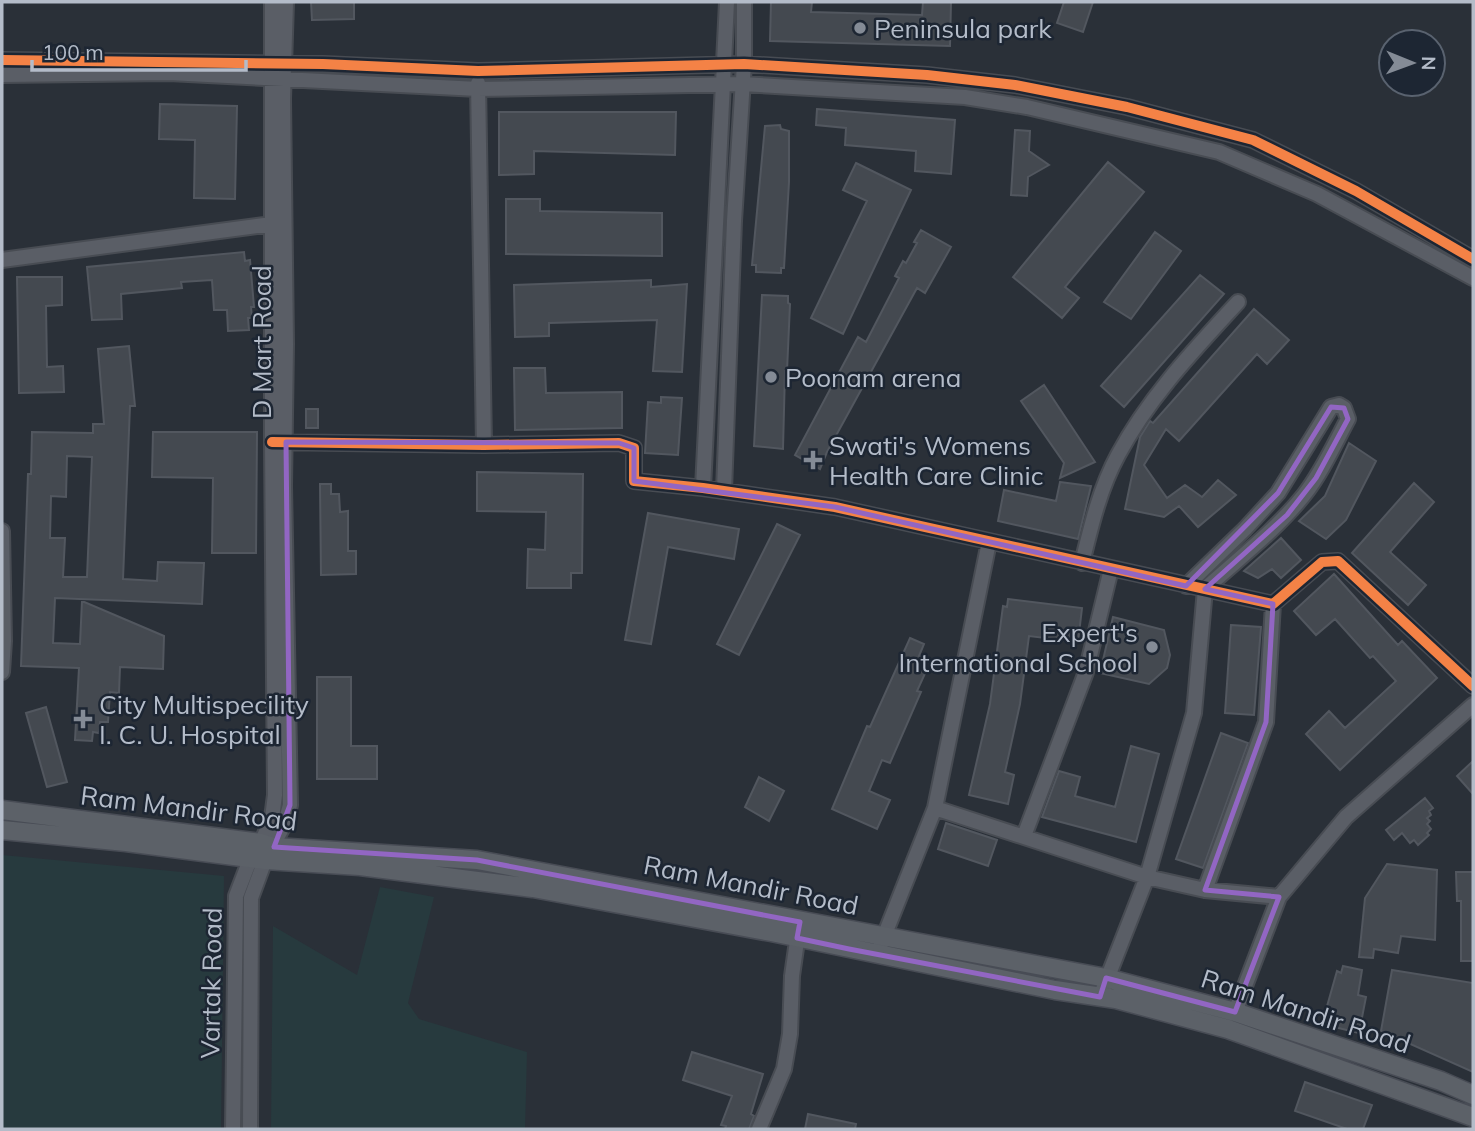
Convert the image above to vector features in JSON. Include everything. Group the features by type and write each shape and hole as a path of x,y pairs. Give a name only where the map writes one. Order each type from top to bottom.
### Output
{"main road":[{"name":"Ram Mandir Road","path":"2,810 263,852"},
{"path":"2,830 263,852 533,888 798,930 879,955 1156,1009 1228,1029 1473,1117"},
{"name":"Ram Mandir Road","path":"798,930 883,936 1106,978 1236,1012 1441,1081 1473,1095"}],"street":[{"name":"D Mart Road","path":"263,852 275,795 279,442 279,80 272,2"},
{"name":"D Mart Road","path":"278,64 286,2"},
{"path":"703,488 727,2"},
{"path":"724,491 733,234 744,64 744,2"},
{"path":"2,60 159,68 279,80 478,89 742,84 965,97 1048,112 1219,152 1317,194 1473,278"},
{"path":"2,75 278,64 478,71 744,64 927,75 1015,85 1150,113 1253,139 1356,191 1473,259"},
{"path":"478,71 484,445"},
{"name":"D Mart Road","path":"279,80 272,224 279,442"},
{"path":"1048,112 1052,93"},
{"path":"1145,135 1150,113"},
{"path":"2,260 272,224"},
{"path":"1417,248 1429,233"},
{"path":"1082,563 1094,512 1116,457 1146,409 1183,362 1238,302"},
{"path":"1100,997 1147,877 1194,713 1205,589 1287,515 1316,478 1348,419 1344,408 1339,405 1331,407 1278,493 1186,586"},
{"path":"279,442 484,445 619,443 634,448 634,481 835,507 1273,604"},
{"path":"1308,443 1330,452"},
{"path":"2,531 2,672"},
{"path":"879,955 883,936 935,808 989,542"},
{"path":"1205,890 1266,722 1273,604 1322,562 1338,561 1473,686"},
{"path":"1024,836 1086,672 1111,569"},
{"path":"1236,1012 1279,897 1346,817 1473,705"},
{"path":"935,808 1147,877 1205,890 1279,897"},
{"name":"Vartak Road","path":"233,1129 236,896 263,852"},
{"name":"Vartak Road","path":"250,1129 251,898 263,852"},
{"path":"759,1129 784,1069 790,1034 792,976 798,930"}],"highlighted area":[{"path":"1331,407 1344,408 1348,419 1316,478 1287,515 1205,589 1273,604 1266,722 1205,890 1279,897 1235,1012 1106,978 1100,997 849,949 797,938 800,922 477,860 274,847 290,805 286,442 619,443 634,448 634,481 835,507 1186,586 1278,493"}],"green space":[{"path":"2,855 224,876 221,1129 2,1129"},
{"path":"380,887 434,897 408,1003 419,1019 527,1052 525,1129 271,1129 273,926 357,975"}],"building":[{"path":"311,2 354,2 354,19 312,20"},
{"name":"Peninsula park","path":"771,2 812,2 811,12 922,15 923,2 951,2 950,46 770,41"},
{"path":"1064,2 1093,2 1083,32 1057,23"},
{"path":"160,104 237,106 235,199 194,198 195,140 159,139"},
{"path":"817,109 955,120 951,174 915,171 916,151 845,145 846,128 816,125"},
{"path":"499,112 676,112 675,155 534,151 534,174 499,175"},
{"path":"780,125 781,129 789,131 784,268 781,268 781,273 756,272 756,265 752,265 765,126"},
{"path":"1015,130 1030,131 1029,151 1049,165 1028,177 1027,196 1011,195"},
{"path":"1108,162 1144,192 1065,287 1079,298 1062,318 1013,277"},
{"path":"856,163 911,190 843,334 811,318 867,201 843,190"},
{"path":"506,199 540,199 540,211 662,213 662,256 506,254"},
{"path":"921,230 951,247 925,293 917,288 820,469 795,455 858,337 866,342 899,278 895,276 903,261 906,263"},
{"path":"1155,232 1181,251 1131,319 1104,302"},
{"path":"244,252 245,261 250,260 254,307 251,307 252,318 248,318 249,330 228,331 227,310 214,310 212,280 181,282 182,288 121,294 122,319 92,320 87,267"},
{"path":"1200,275 1224,294 1124,407 1101,386"},
{"path":"17,277 62,277 62,305 46,306 47,367 63,366 64,392 19,393"},
{"path":"651,280 651,287 687,284 682,372 653,371 657,320 549,323 549,336 515,337 514,285"},
{"name":"Poonam arena","path":"762,295 788,296 790,304 783,449 754,446"},
{"path":"1254,309 1289,340 1267,364 1257,354 1179,441 1166,429 1144,465 1167,498 1185,485 1202,497 1218,480 1236,495 1198,527 1179,506 1164,517 1125,509 1140,437 1150,421 1153,423"},
{"path":"129,346 135,406 130,406 123,579 157,581 158,562 204,563 202,604 55,598 53,643 80,644 82,601 164,636 163,669 120,667 119,693 110,692 108,722 100,722 99,733 93,732 92,741 75,740 79,668 21,666 32,432 93,433 93,424 104,424 98,349","holes":["67,456 92,457 87,577 63,577 65,538 50,538 51,496 66,497"]},
{"path":"514,368 545,368 546,393 622,392 622,428 515,430"},
{"path":"1044,385 1095,462 1060,478 1064,463 1021,401"},
{"path":"661,397 682,398 678,455 645,453 648,402 661,403"},
{"path":"306,409 318,409 318,428 306,428"},
{"path":"153,432 257,432 256,553 212,553 213,478 152,477"},
{"path":"1349,443 1376,461 1346,520 1326,539 1299,521 1325,496"},
{"path":"477,472 583,474 582,573 571,573 571,588 527,588 528,549 545,550 546,512 477,511"},
{"path":"1060,482 1091,486 1078,539 998,521 1004,490 1056,501"},
{"path":"1414,483 1434,502 1390,552 1426,585 1408,605 1352,553"},
{"path":"320,484 331,484 331,494 339,494 340,512 348,511 348,551 356,551 356,574 321,575"},
{"path":"648,513 739,529 734,559 668,547 651,644 625,640"},
{"path":"777,524 800,535 739,655 717,644"},
{"path":"1281,538 1301,560 1281,578 1272,569 1258,578 1244,571"},
{"path":"1334,574 1398,645 1402,641 1437,678 1340,770 1306,734 1329,711 1345,728 1396,681 1373,656 1370,658 1335,619 1316,635 1294,611"},
{"path":"1008,599 1082,608 1078,642 1029,636 1020,704 1005,772 1014,775 1008,804 969,795 990,704 1003,606 1007,607"},
{"path":"1113,617 1164,630 1170,655 1167,668 1149,684 1100,673"},
{"path":"1231,625 1261,627 1254,715 1225,713"},
{"path":"910,638 924,644 919,656 925,658 921,667 927,669 917,691 921,692 890,763 882,760 869,791 890,800 877,829 832,809 867,726 870,727"},
{"path":"317,677 351,677 351,746 377,746 377,779 317,779"},
{"path":"46,707 67,782 47,787 26,713"},
{"path":"1221,733 1248,743 1203,868 1176,859"},
{"path":"1131,746 1159,754 1136,842 1042,817 1059,771 1080,777 1075,796 1115,807"},
{"path":"1473,761 1473,794 1457,776"},
{"path":"759,777 784,791 769,821 745,807"},
{"path":"1425,798 1433,808 1427,818 1431,829 1427,833 1429,835 1418,845 1414,840 1410,843 1402,833 1394,840 1386,830"},
{"path":"946,823 997,840 988,866 938,849"},
{"path":"1387,864 1437,870 1435,940 1401,936 1398,953 1374,949 1373,958 1359,957 1365,898"},
{"path":"1456,872 1473,872 1473,961 1461,961 1461,901 1457,901"},
{"path":"1343,966 1362,970 1358,995 1366,997 1359,1033 1322,1024 1337,971 1341,973"},
{"path":"1392,970 1473,983 1473,1072 1381,1031"},
{"path":"692,1052 763,1074 749,1129 725,1129 726,1126 721,1125 732,1096 683,1080"},
{"path":"1305,1082 1372,1105 1363,1129 1347,1129 1295,1111"},
{"path":"808,1114 856,1124 855,1129 805,1129"}],"cycle path":[{"path":"2,60 323,64 478,71 744,64 927,75 1015,85 1127,107 1253,140 1356,191 1473,259"},
{"path":"272,442 484,445 619,443 634,448 634,481 835,507 1273,604 1322,562 1338,561 1473,686"}],"place":[{"name":"Peninsula park","path":"860,28"},
{"name":"Poonam arena","path":"771,377"},
{"name":"Swati's Womens Health Care Clinic","path":"813,460"},
{"name":"Expert's International School","path":"1152,647"},
{"name":"City Multispecility I. C. U. Hospital","path":"83,719"}]}
